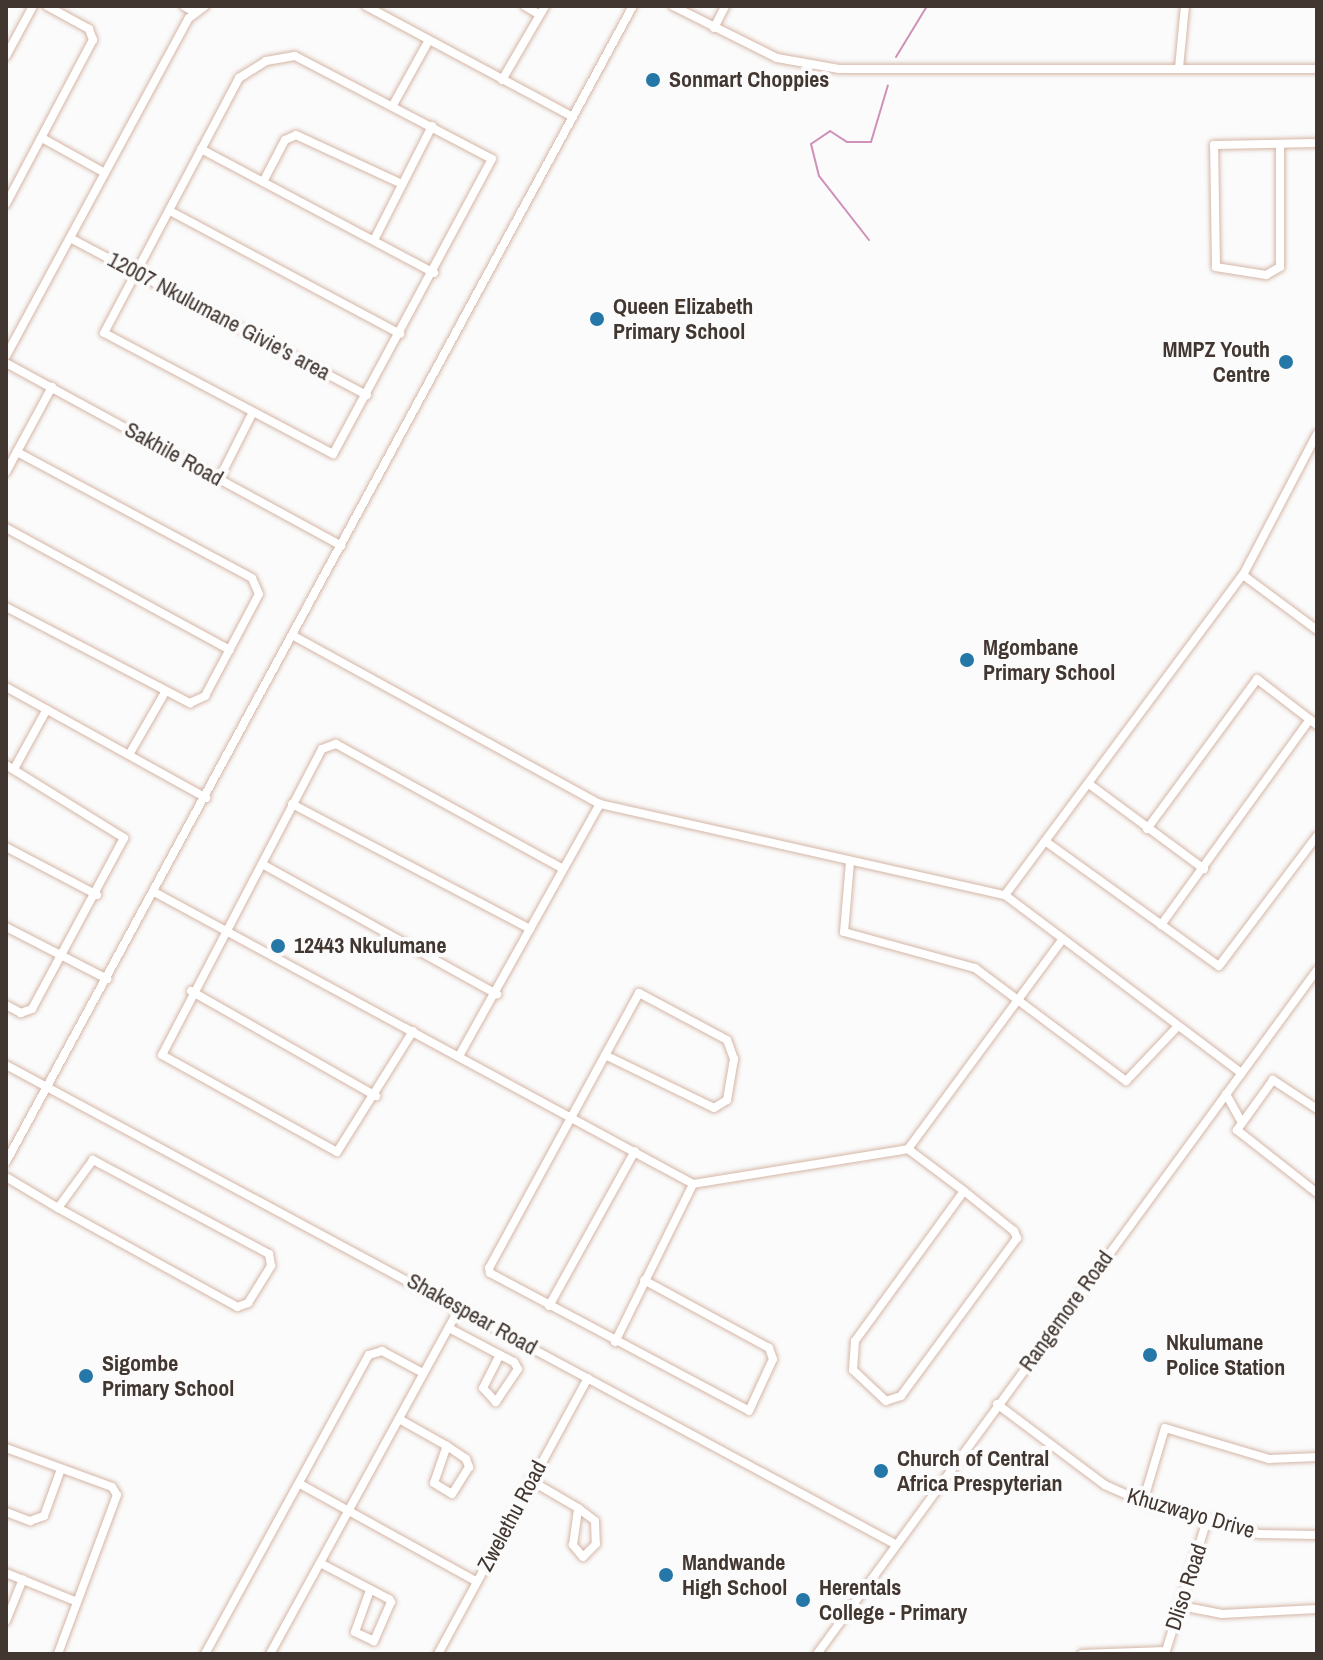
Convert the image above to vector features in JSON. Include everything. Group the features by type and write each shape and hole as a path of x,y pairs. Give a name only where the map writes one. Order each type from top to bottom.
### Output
{"street":[{"path":"6,56 33,6"},
{"path":"6,204 93,40 89,29 47,6"},
{"path":"184,6 194,12"},
{"path":"6,356 194,12 205,6"},
{"path":"366,6 381,10 429,40 573,117"},
{"path":"502,80 543,10 525,6"},
{"path":"6,1162 156,893 292,635 633,6"},
{"path":"673,6 777,58 839,69 1317,69"},
{"path":"714,28 725,6"},
{"path":"1179,68 1185,6"},
{"path":"393,105 429,40"},
{"path":"295,56 432,126 492,159 434,273 333,454 106,335 135,271 239,78 279,57 295,56"},
{"path":"374,240 432,126"},
{"path":"263,182 285,140 296,135 402,184"},
{"path":"42,138 105,173"},
{"path":"1280,144 1280,267 1266,275 1216,267 1214,145 1317,143"},
{"path":"201,149 434,273"},
{"path":"170,211 400,334"},
{"name":"12007 Nkulumane Givie's area","path":"70,238 367,395"},
{"name":"Sakhile Road","path":"6,363 341,546"},
{"path":"6,472 52,387"},
{"path":"219,479 252,414"},
{"path":"1005,895 1243,575 1317,434"},
{"path":"6,607 164,694 200,701 258,600 252,578 17,452"},
{"path":"6,528 230,650"},
{"path":"1243,575 1317,630"},
{"path":"292,635 600,804 1005,895 1241,1073"},
{"path":"1147,829 1255,680 1313,722 1161,925"},
{"path":"6,687 130,753 206,798"},
{"path":"130,753 164,694"},
{"path":"6,1005 32,1009 63,959 123,843 119,829 10,767 47,709"},
{"path":"413,1031 376,1096 337,1152 166,1060 162,1048 322,749 336,744 563,869"},
{"path":"1089,784 1204,869"},
{"path":"292,804 530,929"},
{"path":"459,1056 497,994 600,804"},
{"path":"1045,841 1219,966 1317,836"},
{"path":"6,847 97,895"},
{"path":"850,862 844,932 967,964 1126,1081 1177,1027"},
{"path":"262,864 497,994"},
{"path":"156,893 693,1184 908,1149 1062,940"},
{"path":"6,927 107,979"},
{"name":"Rangemore Road","path":"817,1654 1317,970"},
{"path":"191,991 376,1096"},
{"path":"605,1055 714,1108 727,1100 734,1059 727,1040 643,992 605,1055 570,1116 489,1268 492,1277 751,1409 773,1359 769,1348 644,1280"},
{"name":"Shakespear Road","path":"6,1065 895,1544"},
{"path":"1240,1119 1276,1080 1317,1109"},
{"path":"1226,1094 1240,1119 1240,1136 1317,1193"},
{"path":"908,1149 964,1191 1017,1238 901,1396 886,1401 853,1370 855,1341 964,1191"},
{"path":"549,1306 635,1151"},
{"path":"6,1177 58,1208 237,1307 248,1303 271,1266 269,1254 93,1160 58,1208"},
{"path":"615,1342 693,1184"},
{"path":"270,1654 460,1307"},
{"path":"449,1328 514,1362 518,1378 496,1402 483,1388 500,1355"},
{"path":"205,1654 369,1355 382,1351 423,1373"},
{"name":"Zwelethu Road","path":"438,1654 588,1378"},
{"name":"Khuzwayo Drive","path":"997,1404 1105,1485 1143,1502 1259,1534 1317,1535"},
{"path":"399,1419 447,1446 469,1467 452,1494 434,1483 447,1446"},
{"path":"1143,1502 1165,1428 1269,1459 1317,1457"},
{"path":"6,1448 117,1495 75,1601 58,1654"},
{"path":"6,1512 30,1521 44,1516 61,1469"},
{"path":"530,1480 578,1508 599,1529 594,1550 583,1557 573,1545 578,1508"},
{"path":"300,1484 476,1581"},
{"name":"Dliso Road","path":"1165,1653 1207,1520"},
{"path":"322,1564 370,1590 393,1606 374,1641 355,1632 370,1590"},
{"path":"6,1573 75,1601"},
{"path":"6,1621 23,1579"},
{"path":"1181,1606 1222,1614 1317,1609"},
{"path":"1082,1654 1165,1653"}],"waterway":[{"path":"896,57 927,6"},
{"path":"869,240 819,176 811,144 830,131 847,142 871,142 888,85"}],"place":[{"name":"Sonmart Choppies","path":"653,80"},
{"name":"Queen Elizabeth Primary School","path":"597,319"},
{"name":"MMPZ Youth Centre","path":"1286,362"},
{"name":"Mgombane Primary School","path":"967,660"},
{"name":"12443 Nkulumane","path":"278,946"},
{"name":"Nkulumane Police Station","path":"1150,1355"},
{"name":"Sigombe Primary School","path":"86,1376"},
{"name":"Church of Central Africa Prespyterian","path":"881,1471"},
{"name":"Mandwande High School","path":"666,1575"},
{"name":"Herentals College - Primary","path":"803,1600"}]}
